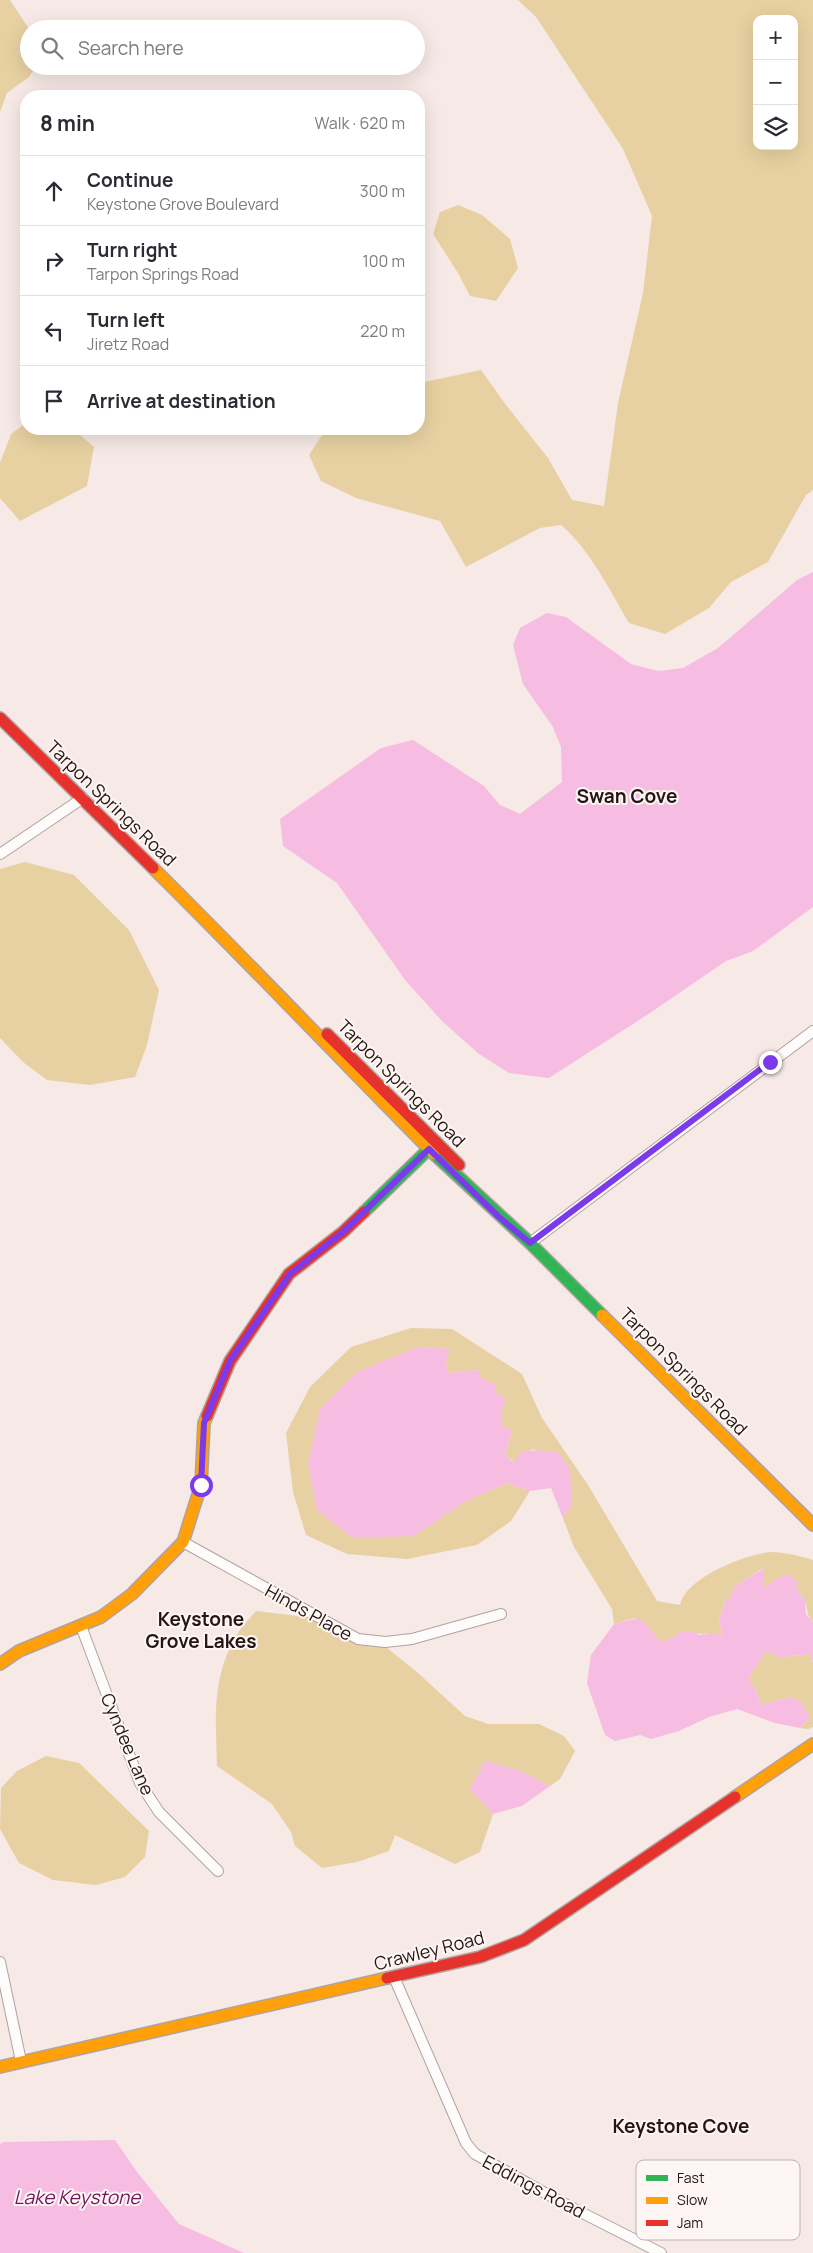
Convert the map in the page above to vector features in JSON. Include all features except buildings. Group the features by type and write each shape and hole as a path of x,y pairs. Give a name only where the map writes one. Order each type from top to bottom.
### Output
{"street":[{"name":"Tarpon Springs Road","path":"0,718 263,977 314,1022 432,1145 504,1210 530,1243 813,1525"},
{"path":"0,854 83,798"},
{"path":"530,1243 813,1031"},
{"path":"0,1664 19,1651 101,1617 132,1594 183,1542 201,1485 204,1423 230,1361 290,1274 343,1232 432,1145"},
{"name":"Hinds Place","path":"183,1542 358,1639 385,1642 412,1639 501,1614"},
{"name":"Cyndee Lane","path":"80,1626 140,1784 159,1812 218,1871"},
{"name":"Crawley Road","path":"0,2067 480,1958 524,1940 813,1744"},
{"path":"0,1962 21,2061"},
{"name":"Eddings Road","path":"394,1977 466,2143 475,2154 563,2203 661,2253"}],"shaded area":[{"path":"0,0 10,0 23,20 20,20 20,75 30,75 7,93 0,112"},
{"path":"518,0 813,0 813,490 806,495 768,562 731,582 709,608 665,634 629,623 590,558 572,535 561,525 540,528 466,567 440,521 356,498 321,481 309,455 322,435 425,435 425,382 481,370 548,458 572,500 604,506 618,403 643,293 652,216 623,149 536,17"},
{"path":"458,205 482,215 510,239 518,268 496,301 470,296 433,234 440,212"},
{"path":"20,427 20,435 80,435 94,447 87,486 20,521 0,498 0,463 11,434"},
{"path":"25,862 74,875 129,930 159,990 147,1045 135,1077 90,1085 47,1080 23,1062 0,1038 0,869"},
{"path":"411,1328 452,1329 522,1374 542,1418 588,1485 657,1601 680,1605 684,1595 693,1586 718,1569 747,1557 771,1552 781,1553 813,1560 813,1622 809,1616 804,1599 792,1587 778,1578 763,1589 763,1568 734,1587 730,1598 725,1602 719,1620 722,1636 699,1634 661,1642 646,1624 635,1618 614,1624 612,1609 574,1547 563,1518 572,1504 557,1451 540,1452 532,1449 514,1462 505,1455 512,1431 502,1426 494,1392 496,1385 481,1378 478,1370 448,1373 446,1363 450,1349 418,1347 414,1536 464,1502 507,1483 530,1491 511,1521 477,1545 407,1559 347,1554 306,1535 293,1492 286,1433 310,1387 351,1347"},
{"path":"256,1611 306,1617 355,1644 386,1647 465,1716 488,1724 539,1724 564,1736 575,1751 560,1779 550,1786 521,1771 471,1789 493,1814 480,1852 455,1864 395,1835 389,1851 357,1862 322,1868 295,1846 291,1832 272,1804 217,1766 216,1717 218,1685 227,1654 237,1634"},
{"path":"766,1651 780,1657 811,1654 813,1663 813,1727 808,1729 800,1728 810,1718 791,1697 761,1705 756,1690 748,1679"},
{"path":"46,1756 79,1763 149,1831 145,1857 125,1877 96,1885 53,1880 19,1863 0,1829 1,1788 17,1771"}],"water":[{"path":"813,572 813,907 753,951 726,961 549,1078 509,1073 479,1054 442,1021 405,980 337,883 283,846 280,819 381,748 413,740 484,786 500,805 520,814 562,782 561,747 553,727 523,684 513,645 520,628 547,613 566,617 631,664 658,671 683,668 718,648 797,580"},
{"path":"418,1347 450,1349 446,1363 448,1373 478,1370 481,1378 497,1385 495,1392 505,1398 501,1414 502,1426 512,1431 505,1455 513,1462 519,1455 532,1450 557,1451 570,1468 572,1504 563,1518 551,1488 530,1491 507,1483 464,1502 414,1536 353,1538 317,1510 308,1464 320,1409 357,1372"},
{"path":"764,1568 763,1589 778,1578 789,1574 798,1582 796,1589 805,1600 806,1614 813,1622 813,1663 811,1654 780,1657 766,1651 748,1679 756,1690 761,1705 791,1697 802,1703 810,1718 800,1728 775,1723 737,1709 709,1717 679,1731 651,1739 640,1735 615,1741 605,1735 587,1683 591,1655 614,1624 638,1618 646,1624 661,1642 674,1637 682,1631 694,1632 698,1635 713,1633 722,1636 719,1620 725,1602 730,1598 734,1587"},
{"path":"485,1761 521,1771 550,1786 522,1806 493,1814 470,1789"},
{"name":"Lake Keystone","path":"115,2140 137,2172 179,2224 244,2253 0,2253 0,2145 3,2142"}],"traffic: fast":[{"path":"364,1212 436,1142"},
{"path":"434,1154 530,1243 602,1315"}],"traffic: slow":[{"path":"153,868 434,1154"},
{"path":"602,1315 813,1525"},
{"path":"0,1664 19,1651 101,1617 132,1594 183,1542 201,1485 204,1423 207,1416"},
{"path":"735,1797 813,1744"},
{"path":"0,2067 387,1978"}],"traffic: jam":[{"path":"0,718 153,868"},
{"path":"327,1034 459,1165"},
{"path":"207,1416 230,1361 289,1274 343,1232 364,1212"},
{"path":"387,1978 480,1957 524,1940 735,1797"}],"district":[{"name":"Swan Cove","path":"627,796"},
{"name":"Keystone Grove Lakes","path":"201,1630"},
{"name":"Keystone Cove","path":"681,2126"}],"route":[{"path":"201,1485 204,1423 230,1361 290,1274 343,1232 429,1149 499,1217 530,1243 770,1062"}]}
